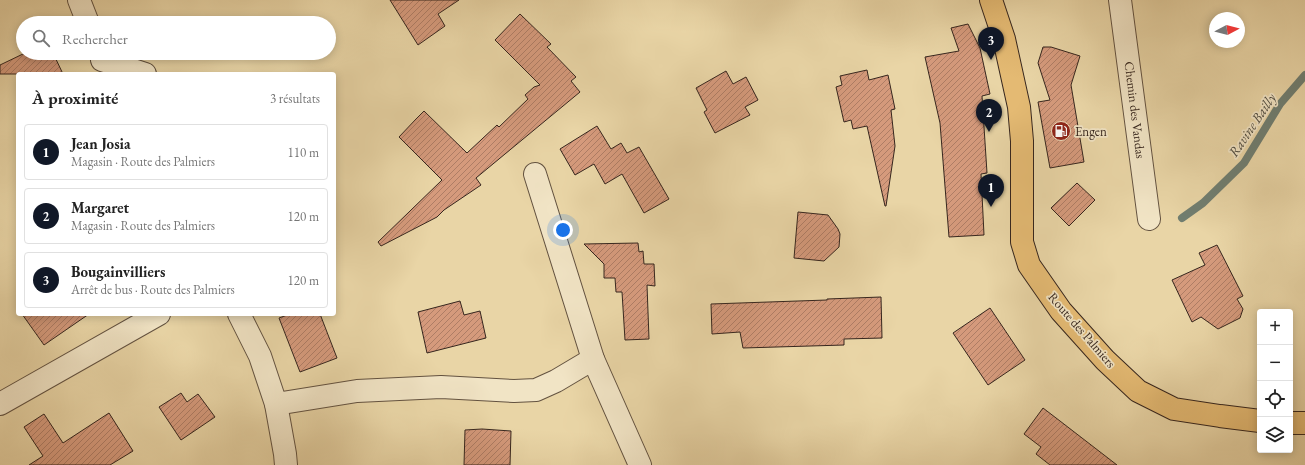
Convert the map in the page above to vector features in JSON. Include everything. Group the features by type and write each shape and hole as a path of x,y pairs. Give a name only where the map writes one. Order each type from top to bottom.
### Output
{"main road":[{"name":"Route des Palmiers","path":"990,0 1004,39 1019,107 1022,140 1022,242 1029,265 1061,311 1105,360 1138,391 1174,409 1257,421"},
{"path":"1293,423 1305,423"}],"street":[{"path":"79,0 85,16"},
{"name":"Chemin des Vandas","path":"1120,0 1149,219"},
{"path":"104,62 138,72"},
{"path":"535,174 593,359 640,465"},
{"path":"0,404 154,316"},
{"path":"240,316 260,356 276,404 286,465"},
{"path":"276,404 357,391 441,387 514,391 536,390 556,382 593,359"}],"building":[{"path":"390,0 459,0 438,14 445,26 418,45"},
{"path":"520,14 551,44 547,47 576,77 571,81 580,92 476,178 481,185 444,210 437,217 381,246 378,242 442,180 399,137 416,119 424,111 467,153 497,125 499,127 528,99 525,95 534,87 540,85 495,40"},
{"path":"968,24 980,48 990,94 982,96 987,173 981,174 984,235 949,237 940,123 925,57 959,51 951,28"},
{"path":"1043,47 1051,47 1080,56 1071,85 1084,162 1050,168 1038,102 1050,100 1038,63"},
{"path":"16,57 16,60 56,60 62,72 16,72 16,74 0,74 0,65"},
{"path":"867,70 869,80 888,75 895,109 891,110 895,146 886,206 867,126 853,129 851,120 844,122 836,87 842,85 840,76"},
{"path":"726,71 733,84 746,77 758,100 745,107 750,115 715,133 704,112 707,110 696,88"},
{"path":"597,126 611,149 621,143 627,153 639,147 669,199 644,213 622,174 605,184 594,164 575,175 560,149"},
{"path":"1077,183 1095,200 1069,226 1051,208"},
{"path":"798,212 828,215 838,229 840,234 839,247 824,261 794,258"},
{"path":"638,243 639,252 643,251 644,264 654,264 655,286 647,285 649,339 625,340 622,292 616,292 615,278 604,278 604,264 584,244"},
{"path":"1217,245 1243,296 1237,299 1243,309 1240,318 1218,329 1201,317 1192,322 1172,280 1205,265 1199,253"},
{"path":"881,297 882,338 844,339 844,345 743,348 740,332 712,334 711,304"},
{"path":"460,301 464,315 480,311 486,338 427,353 418,312"},
{"path":"990,308 1025,360 988,385 953,333"},
{"path":"23,316 86,316 44,345"},
{"path":"284,316 321,316 337,358 300,372 279,318"},
{"path":"181,393 187,402 198,394 215,417 181,440 159,407"},
{"path":"1043,408 1117,465 1050,465 1036,454 1041,447 1024,434"},
{"path":"109,413 133,451 110,465 29,465 43,456 24,427 44,414 63,443"},
{"path":"482,429 511,431 510,465 464,465 465,430"}],"waterway":[{"name":"Ravine Bailly","path":"1182,218 1203,203 1244,163 1280,104 1305,75"}],"place":[{"name":"Bougainvilliers","path":"991,60"},
{"name":"Engen","path":"1061,131"},
{"name":"Margaret","path":"989,132"},
{"name":"Jean Josia","path":"991,207"}]}
